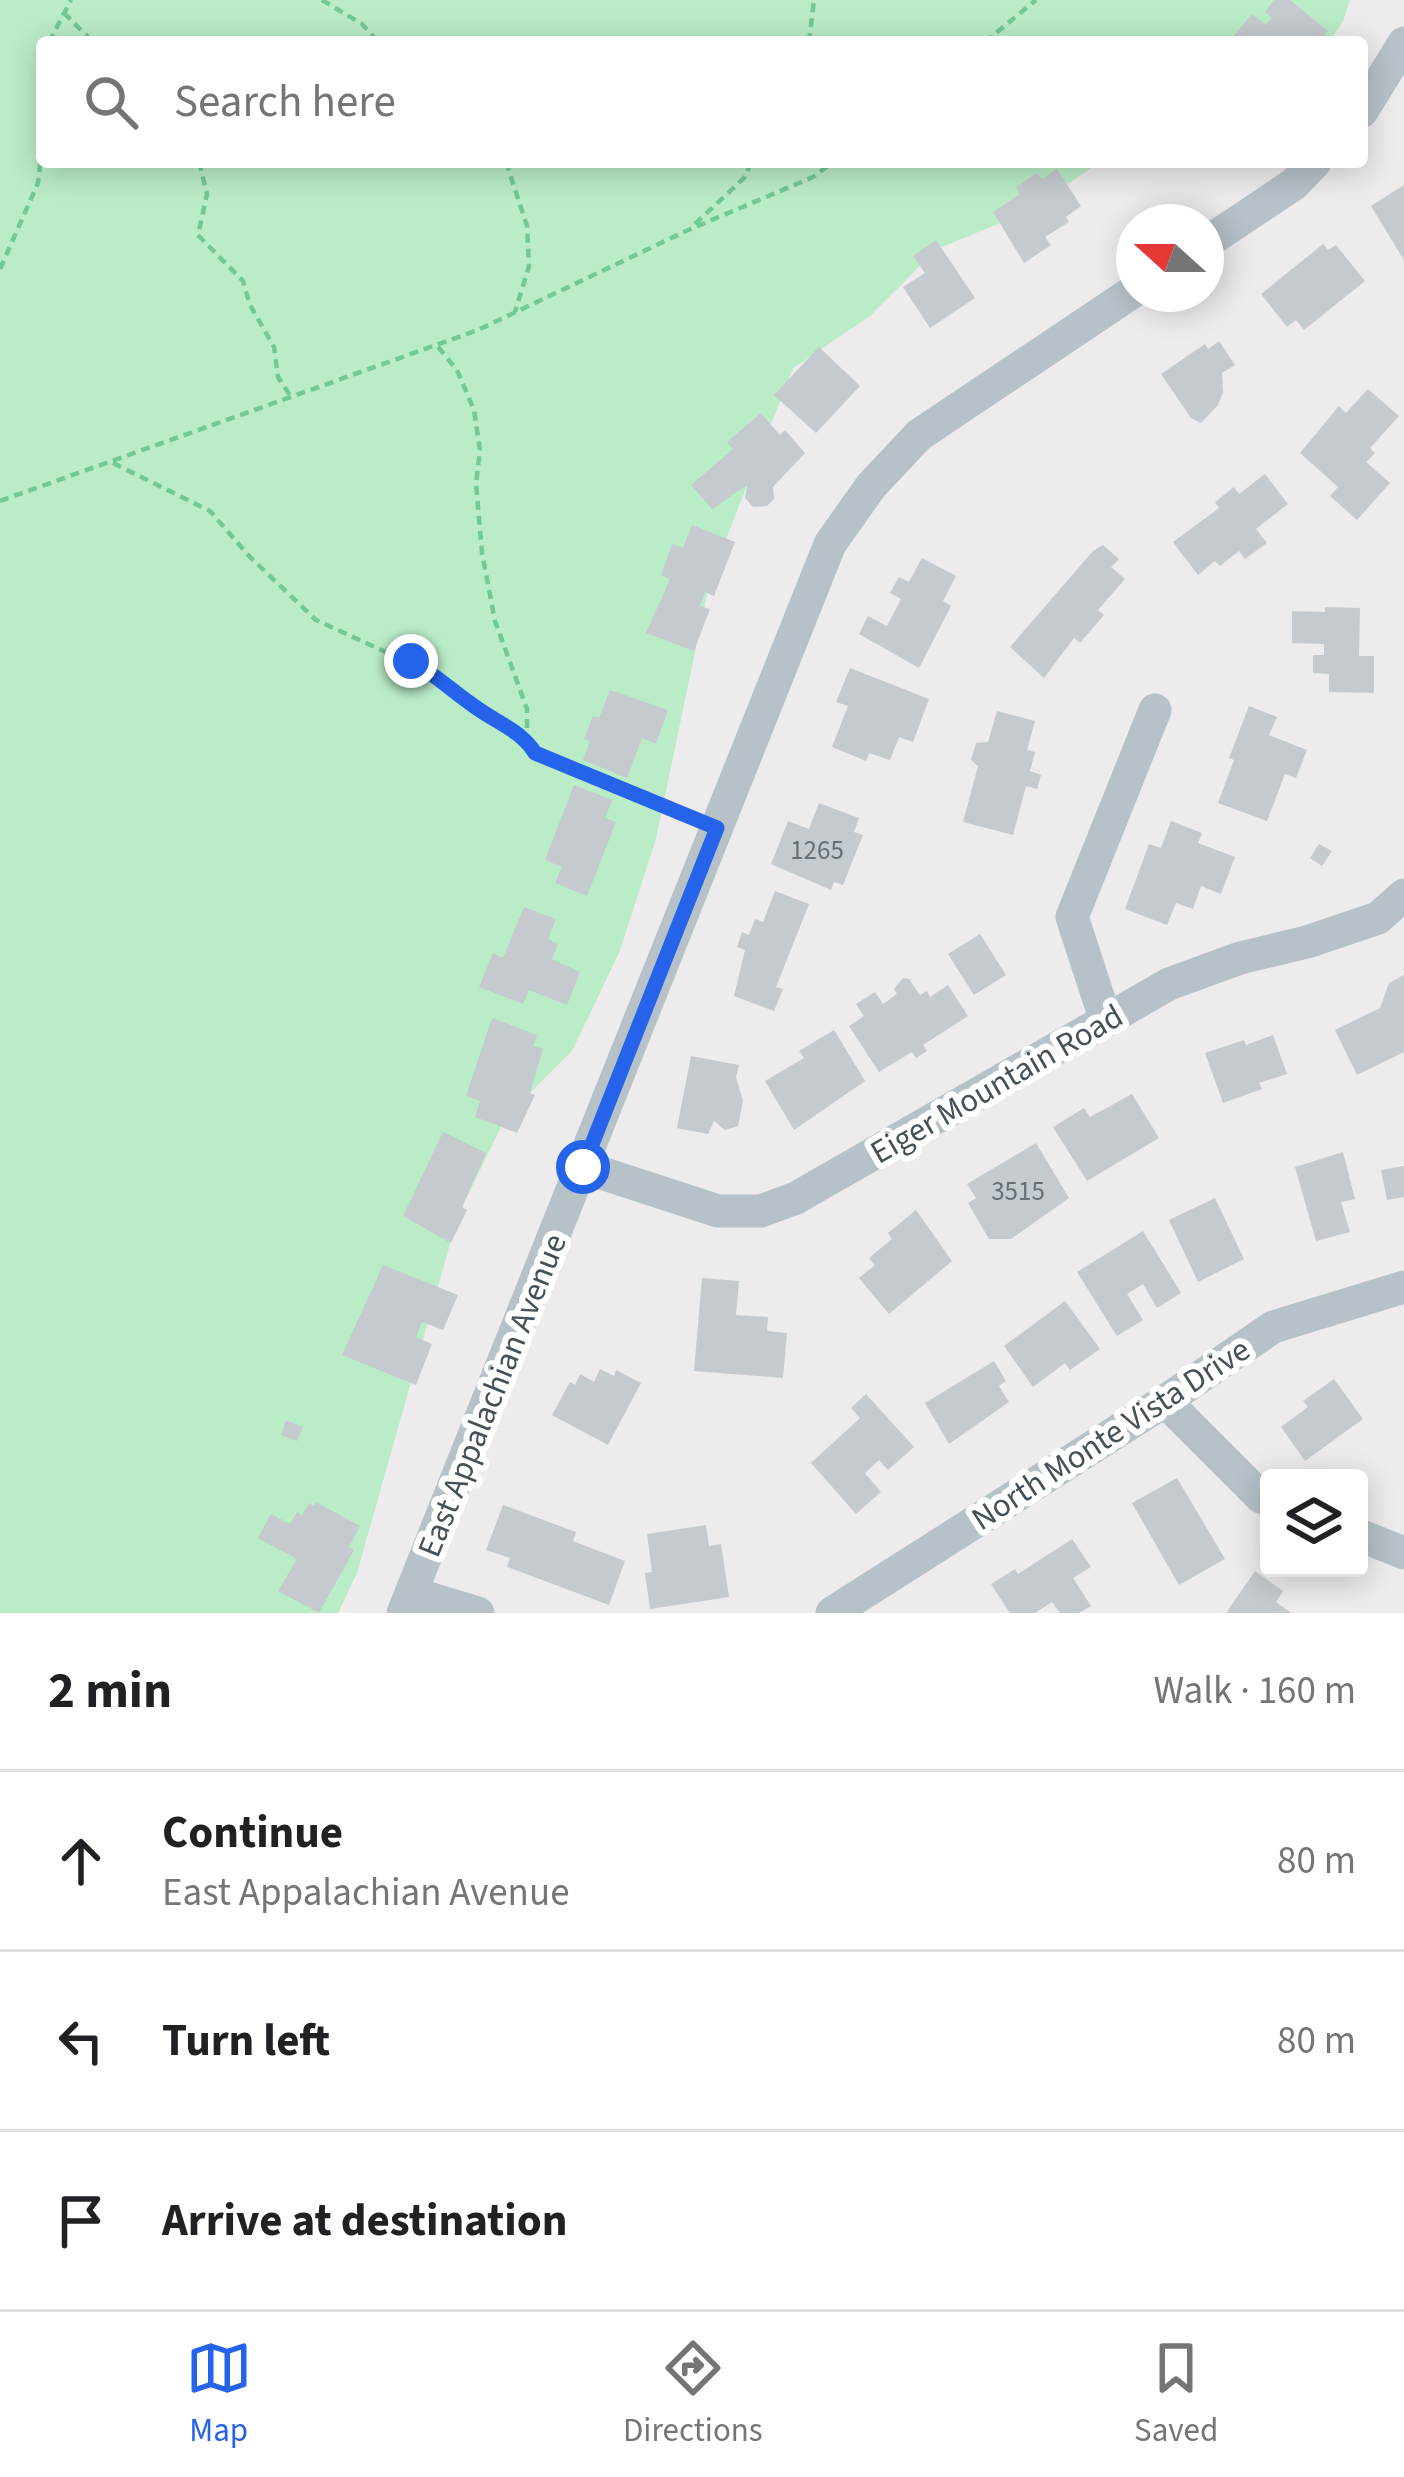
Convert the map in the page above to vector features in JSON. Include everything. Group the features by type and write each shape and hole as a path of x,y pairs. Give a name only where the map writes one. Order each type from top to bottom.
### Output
{"street":[{"path":"1368,101 1404,43"},
{"path":"1224,231 1294,184 1309,168"},
{"name":"East Appalachian Avenue","path":"407,1603 830,544 871,486 920,435 1116,303"},
{"path":"1106,1021 1072,917 1155,710"},
{"name":"Eiger Mountain Road","path":"583,1167 718,1211 761,1211 796,1198 1186,978 1378,918 1404,895"},
{"name":"North Monte Vista Drive","path":"832,1613 1273,1327 1404,1287"},
{"path":"1165,1401 1260,1491"},
{"path":"1368,1539 1404,1553"},
{"path":"407,1603 478,1613"}],"path":[{"path":"52,36 71,0"},
{"path":"322,0 362,24 373,36"},
{"path":"810,36 814,0"},
{"path":"992,36 1036,0"},
{"path":"64,13 87,36"},
{"path":"0,269 38,183 40,168"},
{"path":"200,168 207,194 198,235 243,281 250,305 274,347 278,376 291,397"},
{"path":"508,168 527,226 529,266 514,312"},
{"path":"686,231 749,168"},
{"path":"0,501 436,345 825,168"},
{"path":"436,345 458,370 475,410 482,553 495,621 527,709 526,739"},
{"path":"110,462 210,511 316,620 439,676 472,706 526,739 535,753 717,828"}],"green space":[{"path":"0,0 1350,0 1333,36 36,36 36,168 1091,168 1025,213 937,249 870,316 793,368 710,580 656,839 619,953 572,1051 505,1118 458,1216 357,1573 338,1613 0,1613"}],"building":[{"path":"1274,0 1290,0 1328,31 1324,36 1234,36 1252,14 1266,25 1272,18 1265,12"},
{"path":"1057,169 1081,206 1066,217 1069,222 1045,237 1051,245 1024,263 993,212 1020,194 1016,187 1037,173 1042,179"},
{"path":"1404,185 1404,260 1371,206"},
{"path":"936,240 975,298 930,328 903,287 925,273 913,256"},
{"path":"1323,244 1328,250 1336,245 1365,281 1304,330 1296,320 1287,327 1261,294"},
{"path":"1219,341 1235,365 1222,373 1218,405 1201,423 1191,418 1161,374 1205,344 1208,349"},
{"path":"819,347 860,386 816,433 774,395"},
{"path":"1368,389 1399,416 1370,448 1375,453 1366,462 1390,483 1357,520 1330,496 1338,487 1300,453 1339,406 1346,413"},
{"path":"761,413 805,453 773,487 774,499 767,506 753,507 745,498 747,485 712,509 691,485 733,449 727,442"},
{"path":"1265,474 1288,504 1256,529 1267,543 1245,559 1239,551 1220,566 1215,561 1198,575 1173,542 1219,508 1215,502 1234,487 1239,494"},
{"path":"692,525 735,542 714,596 705,592 700,606 710,609 694,651 646,633 670,579 661,575 672,544 683,548"},
{"path":"1103,545 1119,559 1111,567 1125,579 1098,610 1104,615 1080,643 1074,638 1044,678 1010,647"},
{"path":"922,558 956,576 943,601 951,606 919,668 859,634 868,616 887,626 901,599 890,593 899,577 909,582"},
{"path":"1325,607 1360,608 1359,656 1374,656 1374,693 1329,692 1329,674 1313,673 1313,655 1324,655 1324,644 1292,643 1292,611 1325,612"},
{"path":"850,668 929,699 913,742 899,737 890,760 869,753 866,761 832,747 848,706 836,702"},
{"path":"610,690 668,710 656,744 642,738 627,778 583,760 590,741 584,739"},
{"path":"1249,706 1277,717 1269,735 1307,750 1296,778 1285,774 1267,821 1218,803"},
{"path":"997,711 1035,721 1027,750 1035,752 1030,771 1041,775 1037,789 1026,786 1013,835 963,822 978,766 971,760 976,743 988,742"},
{"path":"574,785 612,800 605,818 616,822 587,896 555,883 562,867 545,860"},
{"path":"819,803 859,818 854,832 863,835 843,885 834,882 831,890 771,864 788,821 809,829"},
{"path":"1171,821 1202,833 1198,843 1235,857 1221,894 1201,886 1193,909 1176,903 1167,925 1125,909 1149,844 1161,848"},
{"path":"1319,844 1332,851 1322,866 1310,858"},
{"path":"775,891 809,904 776,987 783,989 774,1011 734,996 745,950 737,947 742,932 749,935 755,919 763,922"},
{"path":"524,907 556,919 548,939 558,944 552,959 580,972 567,1005 529,990 523,1004 479,987 493,953 503,958"},
{"path":"980,934 1006,975 974,995 948,954"},
{"path":"1404,975 1404,1052 1357,1075 1335,1030 1380,1008 1389,983"},
{"path":"903,978 920,995 927,991 930,997 948,985 968,1016 923,1045 927,1051 916,1058 912,1052 879,1072 849,1026 864,1016 856,1004 875,992 883,1004 897,994 894,989"},
{"path":"492,1018 537,1035 533,1046 543,1049 530,1093 535,1095 517,1133 475,1117 480,1101 466,1096"},
{"path":"834,1030 865,1081 794,1130 765,1081 804,1058 799,1051"},
{"path":"1273,1035 1287,1074 1223,1103 1205,1053"},
{"path":"691,1056 739,1065 736,1077 743,1101 738,1126 725,1130 714,1121 708,1134 677,1128"},
{"path":"1132,1094 1159,1138 1087,1181 1053,1127 1084,1108 1090,1117"},
{"path":"443,1132 486,1153 451,1243 403,1216"},
{"path":"1036,1143 1069,1198 1011,1239 989,1239 968,1203 976,1198 967,1184"},
{"path":"1343,1152 1355,1199 1341,1202 1350,1232 1316,1241 1295,1167"},
{"path":"1404,1166 1404,1197 1387,1200 1381,1170"},
{"path":"1215,1198 1244,1259 1198,1282 1169,1220"},
{"path":"916,1210 952,1261 889,1314 859,1278 875,1265 869,1258 892,1239 888,1233"},
{"path":"1143,1231 1181,1293 1157,1308 1143,1284 1127,1294 1143,1320 1117,1336 1077,1272"},
{"path":"383,1265 458,1295 443,1330 422,1322 416,1337 432,1344 416,1385 342,1355"},
{"path":"702,1278 739,1281 736,1315 768,1317 767,1331 787,1333 783,1378 694,1371"},
{"path":"1065,1301 1100,1349 1070,1370 1065,1363 1033,1387 1004,1346"},
{"path":"994,1361 1006,1381 999,1386 1009,1402 949,1444 925,1403"},
{"path":"600,1369 614,1376 616,1370 641,1383 608,1445 552,1415 570,1382 575,1385 580,1374 594,1382"},
{"path":"1334,1379 1363,1419 1305,1461 1281,1427 1308,1407 1303,1401"},
{"path":"866,1394 914,1447 888,1470 879,1460 865,1473 881,1492 856,1514 811,1463 860,1418 851,1408"},
{"path":"286,1420 303,1427 297,1441 281,1435"},
{"path":"1177,1478 1225,1559 1179,1585 1132,1503"},
{"path":"316,1502 360,1526 349,1547 354,1550 319,1613 278,1591 297,1559 258,1538 271,1514 290,1524 297,1512 302,1516 309,1503 314,1506"},
{"path":"503,1505 576,1532 573,1541 625,1561 609,1605 507,1567 510,1558 486,1550"},
{"path":"706,1525 709,1546 721,1544 729,1597 650,1609 647,1534"},
{"path":"1072,1539 1091,1567 1073,1578 1091,1606 1079,1613 1060,1613 1052,1602 1035,1613 1010,1613 991,1584 1015,1569 1018,1574"},
{"path":"1255,1571 1283,1591 1276,1602 1291,1613 1226,1613"}],"route":[{"path":"411,661 526,739 535,753 717,828 583,1167"}]}
